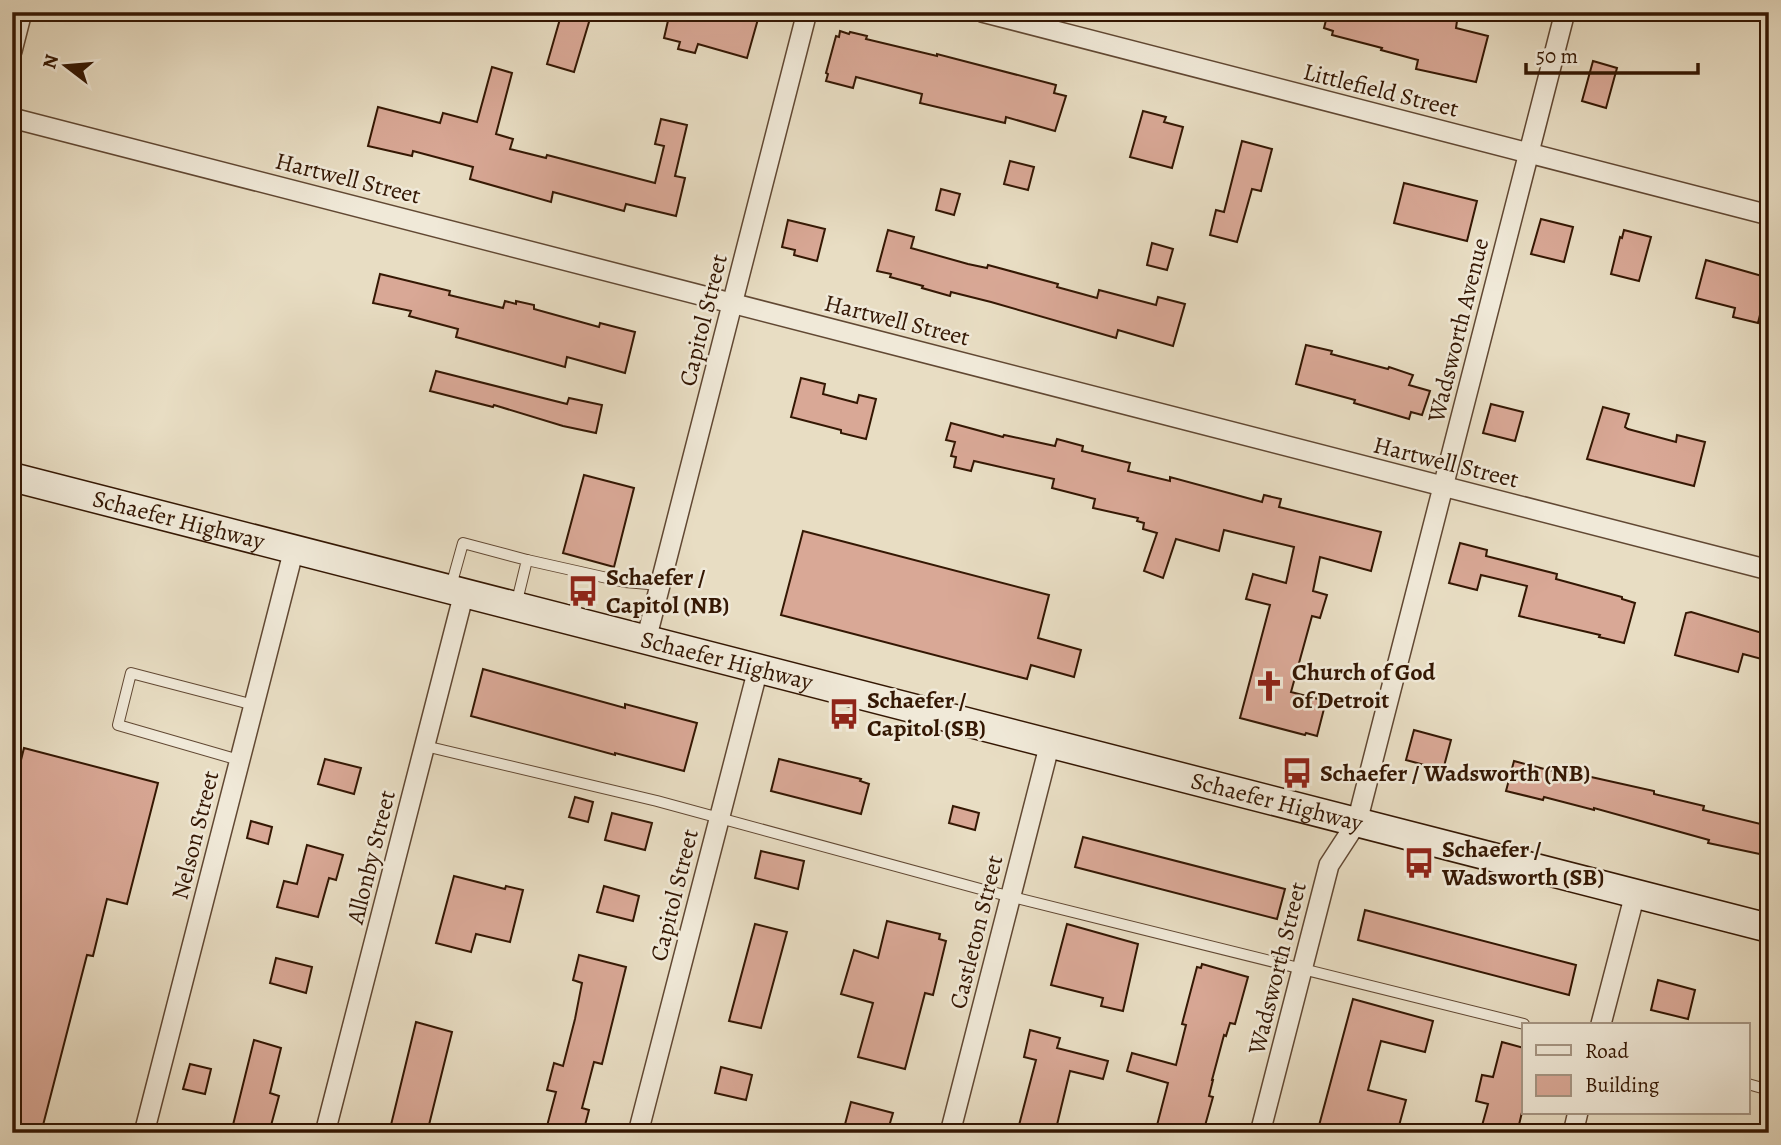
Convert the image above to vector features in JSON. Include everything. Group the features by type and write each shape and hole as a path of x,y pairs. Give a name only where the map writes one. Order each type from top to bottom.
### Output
{"street":[{"path":"12,51 22,12"},
{"name":"Capitol Street","path":"646,640 807,12"},
{"name":"Littlefield Street","path":"982,12 1769,215"},
{"name":"Wadsworth Avenue","path":"1357,822 1565,12"},
{"name":"Hartwell Street","path":"12,118 1769,570"},
{"name":"Schaefer Highway","path":"12,477 1769,928"},
{"name":"Nelson Street","path":"144,1133 293,549"},
{"name":"Allonby Street","path":"326,1133 425,746 457,591"},
{"name":"Capitol Street","path":"638,1133 758,668"},
{"name":"Castleton Street","path":"950,1133 1050,743"},
{"name":"Wadsworth Street","path":"1260,1133 1329,865 1357,822"},
{"path":"1601,1023 1635,894"},
{"path":"1573,1133 1578,1114"}],"lane":[{"path":"457,591 463,544 625,582 660,585"},
{"path":"516,607 527,560"},
{"path":"239,760 118,725 131,673 254,705"},
{"path":"425,746 657,801 1301,970 1522,1024"},
{"path":"1750,1085 1769,1090"}],"building":[{"path":"562,12 592,12 574,72 547,64"},
{"path":"670,12 760,12 747,58 698,44 695,53 678,49 680,42 664,38"},
{"path":"1328,12 1422,12 1457,21 1456,28 1488,36 1476,82 1416,69 1418,60 1332,35 1333,31 1324,28"},
{"path":"840,31 1056,85 1054,93 1066,96 1055,131 1006,117 1005,123 920,103 922,94 856,77 853,88 826,81 836,36 839,37"},
{"path":"1593,61 1617,68 1606,108 1582,101"},
{"path":"492,67 512,73 496,134 513,139 510,149 546,158 547,155 655,183 664,146 655,144 661,119 687,125 675,176 685,178 676,216 626,204 624,211 553,192 551,202 470,179 473,167 413,151 412,156 368,146 378,107 440,123 443,113 477,122"},
{"path":"1143,111 1166,117 1164,122 1183,127 1172,168 1130,157"},
{"path":"1242,141 1272,149 1261,191 1252,189 1237,242 1210,235 1216,210 1224,212"},
{"path":"1010,161 1034,167 1028,190 1004,184"},
{"path":"1404,183 1477,201 1467,241 1394,223"},
{"path":"941,189 960,194 954,215 936,210"},
{"path":"1541,219 1573,227 1564,262 1531,254"},
{"path":"788,220 825,229 817,261 794,255 795,250 782,247"},
{"path":"888,230 914,237 911,248 968,264 987,268 988,265 1097,298 1099,290 1156,305 1158,297 1185,304 1173,346 1118,330 1116,338 991,302 951,292 950,296 890,277 891,274 877,271"},
{"path":"1624,230 1651,237 1639,281 1611,274"},
{"path":"1152,243 1173,249 1167,270 1147,265"},
{"path":"1706,260 1769,278 1758,323 1733,317 1735,308 1696,298"},
{"path":"380,274 450,291 449,295 503,308 505,301 516,304 516,301 534,305 534,309 599,327 600,323 635,332 625,373 567,357 565,367 456,337 458,329 409,316 411,311 373,303"},
{"path":"1306,345 1413,375 1409,385 1430,391 1422,415 1411,412 1409,419 1354,403 1355,400 1296,384"},
{"path":"436,371 567,404 569,398 602,405 596,433 494,405 493,407 430,391"},
{"path":"801,378 825,384 823,394 857,403 859,395 876,399 866,439 791,417"},
{"path":"1491,404 1523,412 1515,441 1483,433"},
{"path":"1603,407 1629,414 1625,427 1628,429 1676,442 1677,435 1705,442 1694,486 1587,459"},
{"path":"951,423 1003,437 1004,435 1055,446 1057,439 1083,446 1082,451 1130,463 1128,471 1170,481 1170,477 1262,502 1264,495 1281,499 1279,507 1381,532 1371,571 1320,557 1313,591 1327,595 1320,618 1312,616 1291,692 1326,701 1317,736 1240,718 1270,605 1246,599 1253,574 1286,583 1294,547 1224,530 1219,551 1176,539 1163,578 1144,571 1157,533 1143,529 1144,523 1137,521 1138,518 1093,508 1095,499 1052,488 1054,479 974,461 971,471 954,467 956,457 951,456 955,442 946,440"},
{"path":"584,475 634,488 614,567 563,553"},
{"path":"803,531 1049,595 1038,638 1081,650 1074,677 1031,665 1027,679 781,615"},
{"path":"1460,543 1487,550 1486,556 1557,574 1556,579 1635,603 1624,643 1519,616 1527,586 1481,575 1477,590 1449,583"},
{"path":"1691,612 1769,635 1769,661 1743,654 1738,672 1675,655 1686,613"},
{"path":"483,669 625,708 625,704 697,723 684,771 471,716"},
{"path":"1414,730 1451,740 1443,770 1406,760"},
{"path":"24,748 158,783 127,904 107,899 93,956 87,955 41,1133 12,1133 12,796"},
{"path":"325,759 361,768 354,794 318,784"},
{"path":"779,759 861,779 860,781 869,784 861,814 771,791"},
{"path":"1514,761 1563,774 1564,771 1654,791 1654,794 1704,806 1703,810 1769,826 1769,856 1708,843 1709,840 1594,808 1506,791"},
{"path":"575,797 593,802 588,822 569,817"},
{"path":"953,806 979,813 975,830 949,823"},
{"path":"612,813 652,823 645,850 605,840"},
{"path":"251,821 272,827 268,844 247,838"},
{"path":"1083,837 1285,889 1277,919 1075,867"},
{"path":"307,845 343,855 336,880 329,878 318,917 277,907 284,881 297,884"},
{"path":"761,851 804,861 798,889 755,878"},
{"path":"454,876 505,889 506,886 523,890 510,942 476,934 471,952 436,943"},
{"path":"604,886 639,896 633,921 597,912"},
{"path":"1365,910 1576,965 1569,995 1358,940"},
{"path":"887,921 940,934 939,939 946,941 933,995 925,993 905,1069 858,1057 873,1003 841,994 854,950 878,958"},
{"path":"755,924 787,932 761,1028 729,1021"},
{"path":"1067,924 1138,944 1123,1011 1101,1006 1103,998 1051,985"},
{"path":"579,955 626,967 602,1064 594,1062 582,1108 589,1110 583,1133 573,1133 547,1126 556,1092 547,1090 554,1063 563,1066 575,1019 582,983 573,980"},
{"path":"276,958 312,967 306,993 270,983"},
{"path":"1202,964 1248,977 1235,1024 1230,1023 1226,1036 1224,1035 1212,1080 1209,1096 1213,1097 1203,1133 1155,1133 1168,1083 1127,1071 1132,1053 1176,1065 1186,1025 1182,1024 1197,967 1201,968"},
{"path":"1658,980 1695,990 1688,1019 1651,1010"},
{"path":"1353,999 1433,1021 1425,1052 1381,1041 1368,1090 1406,1100 1397,1133 1317,1133"},
{"path":"416,1022 452,1032 427,1133 404,1133 390,1129"},
{"path":"1030,1030 1060,1038 1057,1048 1108,1061 1103,1079 1070,1071 1055,1133 1017,1133 1036,1060 1024,1057"},
{"path":"254,1040 281,1048 270,1093 279,1096 269,1133 231,1133"},
{"path":"1502,1042 1522,1047 1522,1112 1517,1133 1480,1133 1488,1104 1476,1101 1482,1075 1493,1077"},
{"path":"190,1064 211,1069 205,1094 183,1089"},
{"path":"721,1067 752,1075 746,1100 715,1093"},
{"path":"851,1102 893,1113 887,1133 861,1133 844,1128"}],"place":[{"name":"Schaefer / Capitol (NB)","path":"583,591"},
{"name":"Church of God of Detroit","path":"1269,686"},
{"name":"Schaefer / Capitol (SB)","path":"844,714"},
{"name":"Schaefer / Wadsworth (NB)","path":"1297,773"},
{"name":"Schaefer / Wadsworth (SB)","path":"1419,863"}]}
